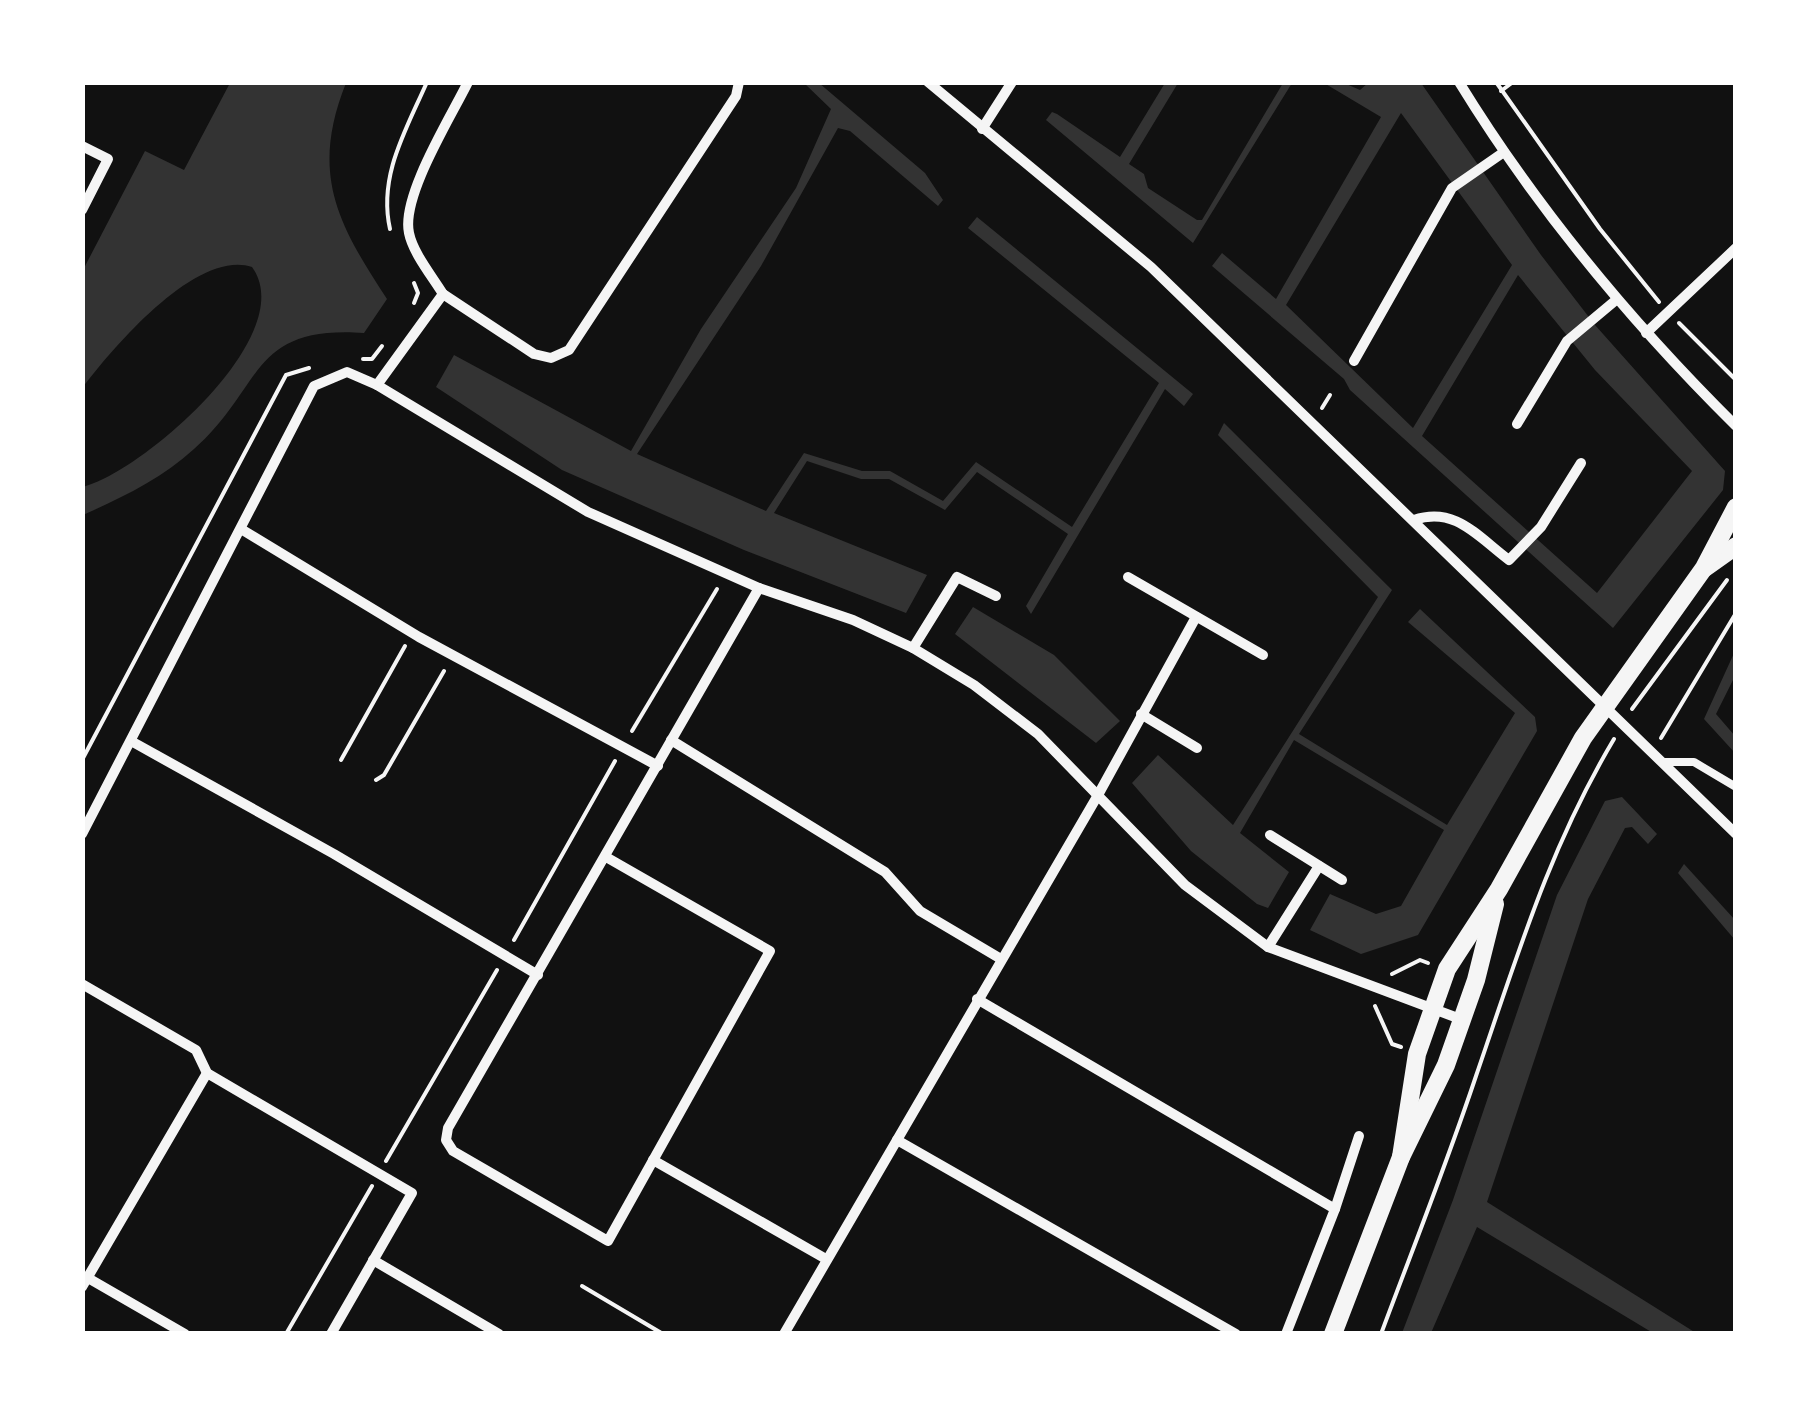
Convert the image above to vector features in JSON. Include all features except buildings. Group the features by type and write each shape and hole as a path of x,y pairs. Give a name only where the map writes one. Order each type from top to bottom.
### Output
{"street":[{"path":"468,82 430,160 408,218 409,237 443,294 534,354 551,358 569,350 736,96 739,82"},
{"path":"928,82 1151,266 1736,834"},
{"path":"982,130 1012,82"},
{"path":"1459,82 1504,152 1616,300 1736,426"},
{"path":"82,146 108,160 82,210"},
{"path":"1354,361 1452,188 1504,152"},
{"path":"1646,333 1736,248"},
{"path":"377,385 443,294"},
{"path":"1517,424 1567,341 1616,300"},
{"path":"82,834 314,386 347,372 377,385 588,512 759,588 853,620 912,648 974,685 1038,734 1186,884 1268,947 1366,988 1463,1020"},
{"path":"1414,520 1436,512 1454,518 1509,560 1541,527 1581,462"},
{"path":"1401,1157 1417,1054 1447,970 1499,889 1583,738 1704,568 1736,506"},
{"path":"241,529 413,632 658,766"},
{"path":"1704,568 1736,546"},
{"path":"912,648 956,577 996,596"},
{"path":"1128,577 1263,656"},
{"path":"606,857 770,951 608,1241 453,1151 446,1140 448,1128 759,588"},
{"path":"784,1334 1098,796 1196,617"},
{"path":"1141,714 1197,748"},
{"path":"672,740 886,872 920,911 1000,959"},
{"path":"131,741 538,975"},
{"path":"1270,835 1342,880"},
{"path":"1268,947 1319,866"},
{"path":"1332,1334 1401,1157 1463,1020 1499,889"},
{"path":"82,984 196,1050 207,1072 412,1193 331,1334"},
{"path":"977,999 1334,1209"},
{"path":"184,1334 85,1282 207,1072"},
{"path":"1286,1334 1359,1136"},
{"path":"896,1140 1236,1334"},
{"path":"653,1160 826,1259"},
{"path":"373,1260 499,1334"}],"lane":[{"path":"1665,762 1694,762 1736,787"}],"path":[{"path":"1496,82 1600,229 1668,313 1736,380"},
{"path":"1501,92 1513,82"},
{"path":"1321,410 1330,394"},
{"path":"82,760 206,525"},
{"path":"1627,718 1736,567"},
{"path":"286,1334 622,747 726,574"},
{"path":"1653,750 1736,613"},
{"path":"341,760 413,632"},
{"path":"376,780 384,775 455,654"},
{"path":"1381,1334 1476,1076 1534,898 1574,806 1619,732"},
{"path":"1366,988 1392,1044"},
{"path":"582,1286 663,1334"}],"shaded area":[{"path":"230,83 346,83 330,144 334,196 354,246 387,299 364,333 327,333 299,339 278,350 262,365 217,426 181,460 141,487 83,515 83,487 110,476 176,428 236,362 255,327 261,295 252,267 230,265 206,273 182,287 135,327 83,387 83,270 145,151 184,170"},
{"path":"804,83 819,83 925,173 943,200 938,206 850,131 838,128 761,266 637,454 766,511 804,453 862,471 890,471 943,501 976,462 1072,527 1159,383 968,228 977,217 1193,394 1184,406 1165,389 1031,614 1026,606 1068,534 977,472 945,510 889,479 861,479 807,461 774,513 927,575 906,613 744,550 562,470 436,387 454,355 631,451 701,329 796,188 831,109"},
{"path":"1165,83 1178,83 1129,164 1144,174 1148,188 1202,220 1283,83 1292,83 1193,243 1046,120 1052,112 1057,114 1120,157"},
{"path":"1324,83 1344,83 1360,90 1368,83 1421,83 1595,325 1725,471 1723,490 1613,628 1350,390 1344,379 1212,266 1222,253 1276,299 1381,117","holes":["1401,113 1512,265 1413,428 1286,305","1518,275 1595,370 1692,471 1597,593 1422,436"]},
{"path":"1224,423 1392,590 1299,734 1447,825 1515,713 1408,622 1420,609 1535,717 1537,731 1418,935 1361,954 1310,930 1330,894 1376,914 1401,906 1444,830 1294,740 1240,833 1289,872 1268,908 1257,904 1191,851 1132,783 1158,755 1233,825 1378,597 1218,435"},
{"path":"973,607 1054,655 1120,721 1096,743 955,634"},
{"path":"1735,651 1735,676 1716,714 1735,736 1735,753 1704,719"},
{"path":"1622,797 1657,834 1648,844 1632,827 1625,828 1588,899 1487,1202 1696,1333 1653,1333 1477,1227 1431,1333 1402,1333 1453,1200 1557,895 1605,801"},
{"path":"1684,864 1735,920 1735,940 1678,873"}]}
